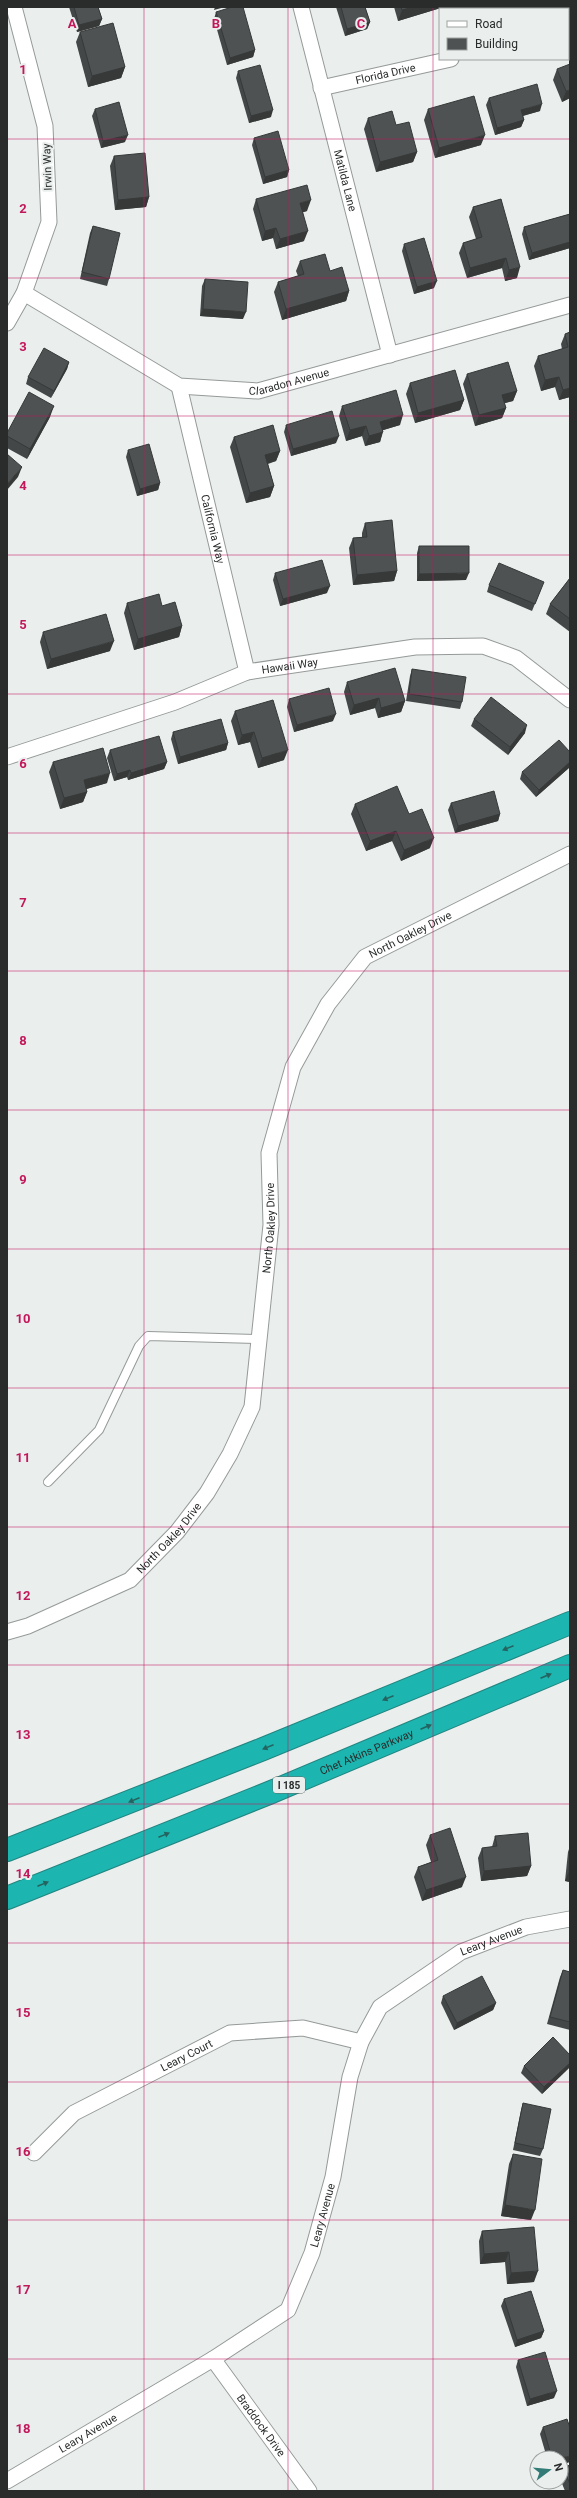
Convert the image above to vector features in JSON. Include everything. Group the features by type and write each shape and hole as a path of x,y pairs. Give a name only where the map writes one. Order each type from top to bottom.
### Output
{"highway":[{"path":"7,1850 263,1749 570,1623"},
{"name":"Chet Atkins Parkway","path":"7,1898 269,1793 570,1666"}],"street":[{"name":"Irwin Way","path":"7,323 24,293 49,222 45,126 14,7"},
{"name":"Matilda Lane","path":"302,7 321,88 390,354"},
{"name":"Florida Drive","path":"321,88 446,60"},
{"name":"Claradon Avenue","path":"24,293 179,386 258,392 570,305"},
{"name":"California Way","path":"179,386 247,672"},
{"name":"Hawaii Way","path":"7,757 175,702 247,672 415,647 483,646 516,658 570,700"},
{"name":"North Oakley Drive","path":"7,1632 28,1626 130,1580 177,1532 207,1493 230,1454 252,1407 271,1225 269,1153 293,1067 328,1004 365,957 570,854"},
{"name":"Leary Avenue","path":"7,2481 213,2359 288,2310 312,2253 333,2177 350,2077 361,2042 380,2007 461,1952 526,1927 570,1919"},
{"name":"Leary Court","path":"34,2153 74,2113 230,2033 303,2028 361,2042"},
{"name":"Braddock Drive","path":"213,2359 309,2491"}],"lane":[{"path":"48,1482 99,1430 139,1346 148,1336 259,1339"}],"building":[{"path":"74,7 98,7 102,19 79,25"},
{"path":"232,7 243,7 255,50 230,58 216,12"},
{"path":"341,7 365,7 370,22 347,29"},
{"path":"401,7 413,7 402,10"},
{"path":"113,23 125,67 92,76 80,32"},
{"path":"570,64 570,90 566,91 557,69"},
{"path":"260,65 273,110 251,116 238,71"},
{"path":"537,84 542,104 521,110 524,120 497,128 489,98"},
{"path":"474,96 485,135 439,148 428,109"},
{"path":"119,102 128,135 103,141 95,109"},
{"path":"392,111 396,125 409,122 417,152 380,162 368,118"},
{"path":"278,131 289,170 265,177 254,138"},
{"path":"145,153 149,197 118,200 114,156"},
{"path":"307,185 311,200 300,203 308,231 280,239 276,228 265,231 256,199"},
{"path":"501,199 520,267 509,270 506,258 470,268 463,243 482,237 473,207"},
{"path":"570,214 570,242 532,253 524,227"},
{"path":"93,226 120,233 109,279 82,272"},
{"path":"424,238 437,281 417,287 404,244"},
{"path":"325,254 330,271 342,267 349,291 286,309 278,282 304,274 300,261"},
{"path":"205,279 248,282 246,312 203,309"},
{"path":"570,332 570,388 563,390 559,377 545,380 538,356 568,347 565,334"},
{"path":"44,348 69,362 54,391 28,377"},
{"path":"508,362 517,391 502,395 506,408 479,415 467,374"},
{"path":"455,370 464,400 418,413 410,383"},
{"path":"396,390 403,415 380,422 383,432 369,436 366,426 350,430 342,406"},
{"path":"29,392 54,406 30,449 7,436 7,433"},
{"path":"332,411 339,436 293,449 286,425"},
{"path":"273,425 280,451 265,455 274,486 250,493 234,437"},
{"path":"149,444 160,483 140,489 128,450"},
{"path":"7,454 22,467 7,484"},
{"path":"392,520 397,571 357,575 353,538 367,537 365,523"},
{"path":"419,546 469,546 469,573 419,574"},
{"path":"322,560 330,586 283,599 275,573"},
{"path":"499,563 544,582 535,604 489,585"},
{"path":"570,578 570,619 550,604"},
{"path":"159,594 162,606 175,602 182,626 138,639 127,603"},
{"path":"106,614 114,641 51,659 43,632"},
{"path":"395,668 405,701 381,708 379,698 354,705 347,682"},
{"path":"412,669 466,677 462,702 409,694"},
{"path":"329,688 336,714 297,725 289,699"},
{"path":"491,697 527,725 510,747 474,719"},
{"path":"273,700 288,750 262,758 254,732 242,735 235,711"},
{"path":"221,719 228,743 180,757 173,732"},
{"path":"159,736 167,762 131,773 130,770 117,774 110,750"},
{"path":"559,740 570,752 570,762 539,790 522,772"},
{"path":"103,748 110,773 84,780 87,792 64,798 53,762"},
{"path":"397,786 409,814 422,809 434,838 404,850 396,831 370,841 355,804"},
{"path":"494,791 500,814 458,826 451,803"},
{"path":"450,1828 466,1877 426,1890 418,1867 438,1860 430,1835"},
{"path":"528,1833 531,1866 484,1871 482,1848 497,1846 495,1836"},
{"path":"563,1970 570,1972 570,2022 550,2017"},
{"path":"482,1976 496,2003 457,2023 443,1996"},
{"path":"553,2037 570,2055 570,2063 544,2087 524,2066"},
{"path":"523,2103 551,2109 543,2149 515,2143"},
{"path":"513,2154 542,2159 535,2210 505,2205"},
{"path":"534,2227 538,2271 511,2273 509,2252 484,2254 482,2231"},
{"path":"531,2291 544,2331 517,2340 504,2299"},
{"path":"545,2352 557,2391 530,2399 518,2360"},
{"path":"567,2419 570,2428 570,2456 569,2450 550,2450 543,2427"},
{"path":"570,2465 570,2484 569,2482"}]}
